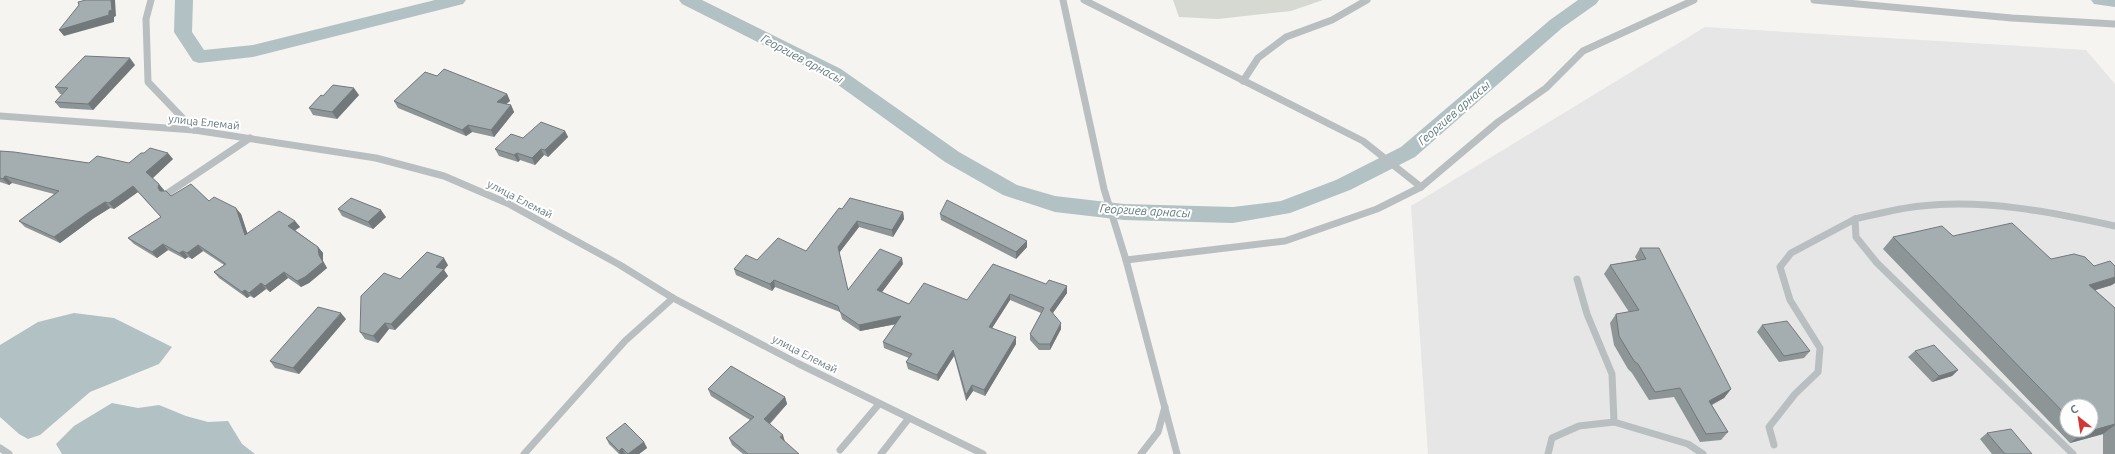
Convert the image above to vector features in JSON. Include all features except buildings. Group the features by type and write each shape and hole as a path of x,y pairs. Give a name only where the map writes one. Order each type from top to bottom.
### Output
{"street":[{"path":"151,0 146,19 148,82 194,130"},
{"path":"1063,0 1104,189 1126,260 1177,454"},
{"path":"1084,0 1363,140 1421,187"},
{"path":"1243,81 1258,58 1286,37 1332,20 1367,0"},
{"path":"1126,260 1285,241 1377,209 1421,187 1498,122 1546,88 1583,51 1694,0"},
{"path":"1814,0 2012,18 2115,24"},
{"name":"улица Елемай","path":"0,116 194,130 376,158 444,176 509,204 620,265 673,298 797,364 983,454"},
{"path":"168,193 250,138"},
{"path":"1774,445 1769,427 1795,394 1818,372 1820,348 1802,322 1783,286 1780,267 1791,253 1855,219 1884,210 1916,205 1965,203 2016,206 2115,226"},
{"path":"1855,219 1856,237 1877,263 2073,454"},
{"path":"1577,279 1587,314 1612,374 1614,422"},
{"path":"524,454 625,341 673,298"},
{"path":"840,450 879,404"},
{"path":"1141,454 1158,432 1165,407"},
{"path":"881,454 909,418"},
{"path":"1548,454 1552,438 1578,426 1614,422 1688,444 1703,454"},
{"path":"0,448 9,454"}],"shaded area":[{"path":"1173,0 1323,0 1291,11 1218,19 1179,17"},
{"path":"1705,27 2086,50 2115,84 2115,454 1428,454 1411,206"},
{"path":"74,313 114,318 172,347 159,364 90,392 40,435 28,439 19,434 0,417 0,345 38,322"},
{"path":"112,403 138,408 159,405 186,416 208,422 228,421 242,444 255,454 62,454 56,444 74,426"}],"waterway":[{"path":"184,0 183,32 199,57 253,51 457,0"},
{"name":"Георгиев арнасы","path":"688,0 834,73 952,157 1010,190 1055,204 1124,212 1233,215 1283,208 1343,185 1408,152 1556,24 1590,0"},
{"name":"Георгиев арнасы","path":"2100,0 2115,2"}]}
